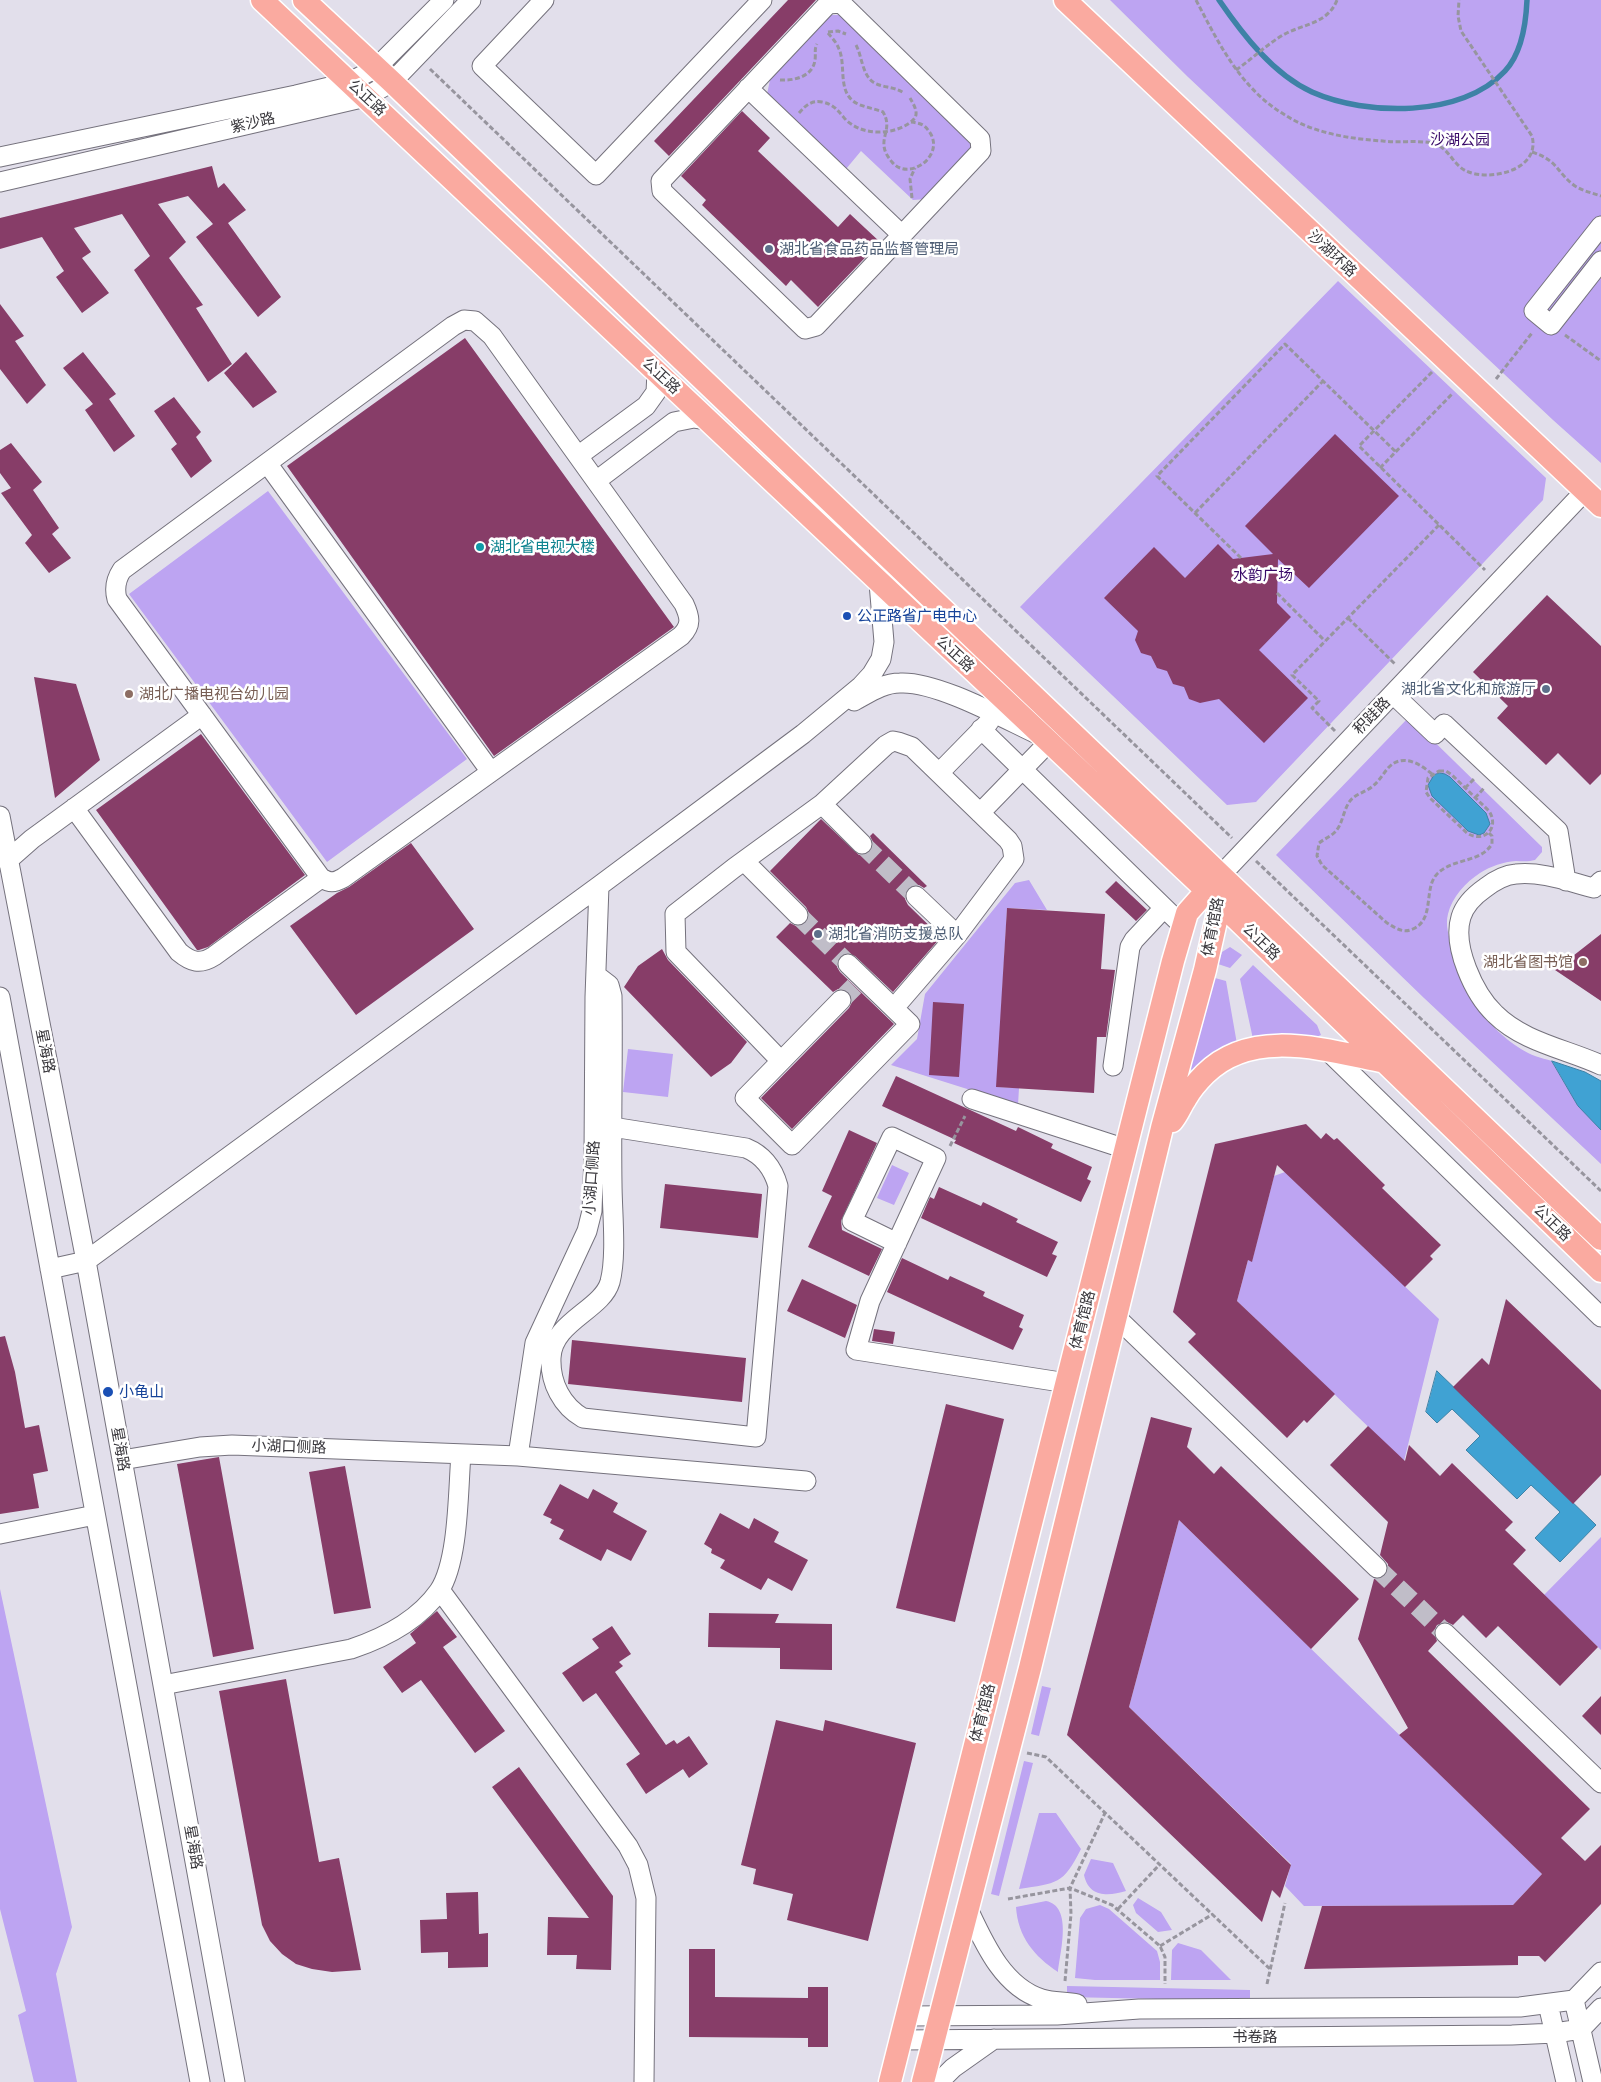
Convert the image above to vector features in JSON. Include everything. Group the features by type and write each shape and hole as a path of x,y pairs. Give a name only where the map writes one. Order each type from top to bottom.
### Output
{"main road":[{"name":"公正路","path":"262,0 1045,739 1216,889 1601,1239"},
{"name":"公正路","path":"304,0 384,75 1216,889 1386,1062 1601,1271"},
{"name":"沙湖环路","path":"1064,0 1593,499"},
{"name":"体育馆路","path":"890,2082 1126,1149 1172,916 1187,913 1216,889"},
{"name":"体育馆路","path":"923,2082 1030,1668 1161,1132 1205,970 1216,889"},
{"path":"1161,1132 1176,1117 1194,1086 1214,1065 1246,1050 1273,1046 1301,1047 1386,1062"}],"street":[{"name":"紫沙路","path":"0,182 366,98 444,0"},
{"name":"紫沙路","path":"0,157 384,75 416,57 471,0"},
{"path":"535,3 482,66 596,175 762,0"},
{"path":"841,3 980,139 981,151 816,326 805,328 662,191 661,181 748,88 828,4 841,3"},
{"path":"748,88 902,235"},
{"path":"1601,226 1534,311 1547,322 1601,261"},
{"path":"464,320 475,321 492,336 578,456 684,604 690,623 687,630 682,636 343,878 335,882 328,882 321,878 117,599 115,592 116,583 122,570 453,326 464,320"},
{"path":"578,456 646,406 656,392 657,372"},
{"path":"596,481 674,422 694,418 708,420"},
{"path":"267,463 491,772"},
{"name":"积跬路","path":"1216,889 1244,850 1498,583 1593,499"},
{"path":"50,1269 86,1261 599,886 803,734 861,686 877,668 884,642 879,583"},
{"path":"803,734 870,692 899,682 940,690 1045,739 1022,769 980,813"},
{"path":"1400,686 1442,726 1444,724 1558,831 1566,881"},
{"path":"7,861 32,839 202,715"},
{"path":"939,773 996,715"},
{"path":"981,729 1172,916 1134,940 1130,947 1113,1066"},
{"path":"781,1061 680,957 675,946 675,914 822,804 882,748 893,742 906,743 912,747 939,773 1008,840 1012,846 1014,859 957,935 894,1008"},
{"path":"822,804 862,844"},
{"path":"74,808 179,952 187,959 197,962 205,962 214,956 321,878"},
{"name":"星海路","path":"0,816 7,861 86,1261 235,2082"},
{"path":"744,861 798,915"},
{"path":"1601,881 1594,888 1525,873 1504,877 1471,899 1465,907 1459,925 1465,962 1477,990 1483,1001 1507,1025 1531,1038 1601,1065"},
{"name":"小湖口侧路","path":"518,1456 535,1344 586,1231 592,1211 599,886"},
{"path":"916,896 957,935"},
{"path":"841,1000 745,1098 792,1145 910,1024 861,979 848,964"},
{"path":"596,975 609,985 612,996 612,1127 612,1245 610,1282 607,1290 574,1319 556,1341 550,1356 551,1370 557,1391 569,1408 583,1418 756,1437 778,1186 776,1177 760,1156 746,1148 612,1127"},
{"path":"0,997 200,2082"},
{"path":"1328,1051 1601,1317"},
{"path":"972,1099 1126,1149"},
{"path":"897,1243 852,1221 892,1137 936,1158 870,1302 856,1350 1067,1383"},
{"path":"1115,1316 1377,1568"},
{"name":"小湖口侧路","path":"122,1460 200,1447 232,1445 518,1456 806,1481"},
{"path":"163,1685 351,1649 376,1640 398,1629 423,1608 440,1590 455,1544 461,1454"},
{"path":"0,1534 95,1515"},
{"path":"440,1590 628,1846 638,1865 646,1898 644,2082"},
{"path":"1445,1634 1601,1783"},
{"path":"968,1908 993,1956 1011,1980 1020,1988 1044,2000 1075,2003 1097,2012"},
{"path":"1593,2082 1574,2000 1601,1972"},
{"name":"书卷路","path":"907,2016 1057,2015 1148,2009 1520,2007 1574,2000"},
{"path":"1548,2004 1566,2082"},
{"path":"1581,2029 1601,2008"},
{"name":"书卷路","path":"901,2040 1492,2036 1555,2033 1581,2029"},
{"path":"939,2082 962,2060 994,2039"}],"path":[{"path":"1196,0 1236,70 1262,99 1285,115 1310,128 1383,142 1431,143 1447,151 1462,169 1477,175 1493,175 1507,172 1523,164 1532,152 1534,147 1532,136 1458,26 1459,0"},
{"path":"1236,70 1280,37 1321,19 1330,12 1336,0"},
{"path":"824,36 828,32 838,31 850,36"},
{"path":"828,32 839,47 843,62 845,91 851,99 859,104 883,112 888,120 887,132 883,140 885,150 892,162 899,168 908,170 929,160 934,150 934,141 925,126 918,122 911,122"},
{"path":"766,70 780,80 791,81 804,76 813,67 815,47 819,39"},
{"path":"787,125 812,102 822,102 836,108 858,128 870,132 887,132 911,122 916,117 916,110 911,100 902,91 873,82 866,75 858,48 854,42"},
{"path":"416,57 1601,1191"},
{"path":"1532,152 1546,157 1553,162 1574,185 1601,196"},
{"path":"915,168 910,180 910,191 920,216"},
{"path":"1484,395 1547,322 1601,361"},
{"path":"1241,558 1157,476 1285,344 1396,452"},
{"path":"1445,359 1359,446 1498,583"},
{"path":"1380,468 1466,380"},
{"path":"1195,513 1323,381"},
{"path":"1347,742 1312,708 1319,701 1292,675 1439,525"},
{"path":"1277,594 1325,641"},
{"path":"1348,618 1400,686"},
{"path":"1432,774 1422,765 1409,761 1397,762 1389,767 1372,787 1349,802 1338,828 1319,843 1317,856 1322,865 1387,923 1396,929 1407,931 1419,925 1425,917 1432,886 1437,874 1450,865 1474,858 1485,852 1492,844 1492,836 1489,833"},
{"path":"1439,771 1452,775 1489,811 1493,824 1489,833 1480,838 1473,837 1430,798 1426,792 1426,785 1428,778 1432,774 1439,771"},
{"path":"936,1158 943,1161 972,1099"},
{"path":"1026,1752 1046,1756 1270,1969"},
{"path":"1064,1981 1072,1914 1070,1888 1105,1813"},
{"path":"1118,1909 1160,1864"},
{"path":"1008,1899 1070,1888 1106,1902 1118,1909 1160,1946 1165,1957 1166,1984"},
{"path":"1267,1984 1285,1903"},
{"path":"1160,1946 1213,1914"}],"green space":[{"name":"沙湖公园","path":"1110,0 1601,0 1601,463 1188,77"},
{"path":"830,15 843,15 972,141 971,152 927,199 913,200 861,151 846,169 767,94 770,80"},
{"name":"水韵广场","path":"1338,281 1546,478 1543,500 1256,802 1227,805 1020,607"},
{"path":"268,491 467,759 327,862 129,594"},
{"path":"1409,717 1542,847 1542,852 1535,860 1497,865 1470,881 1460,890 1450,908 1447,918 1448,931 1456,963 1476,1005 1508,1040 1532,1055 1552,1061 1564,1082 1601,1130 1601,1164 1424,998 1276,855"},
{"path":"1029,880 1047,910 1007,908 997,1087 1019,1088 1018,1105 891,1065 917,1039 925,994 1015,883"},
{"path":"1230,947 1242,955 1230,968 1218,964 1222,952"},
{"path":"1253,965 1317,1025 1321,1035 1316,1037 1253,1039 1240,979"},
{"path":"1215,978 1226,981 1237,1044 1192,1071 1190,1066"},
{"path":"628,1049 673,1054 668,1097 623,1092"},
{"path":"892,1165 909,1173 894,1205 877,1198"},
{"path":"1285,1172 1439,1319 1404,1461 1237,1301 1248,1260 1252,1261 1274,1176"},
{"path":"1179,1520 1542,1874 1513,1905 1304,1906 1285,1886 1291,1864 1129,1707"},
{"path":"1601,1537 1601,1650 1544,1595"},
{"path":"0,1589 72,1927 56,1974 77,2082 34,2082 18,2015 26,2011 0,1909"},
{"path":"1042,1686 1051,1688 1039,1736 1031,1734"},
{"path":"1024,1761 1033,1763 999,1896 991,1894"},
{"path":"1039,1813 1056,1813 1081,1849 1069,1870 1058,1880 1019,1889"},
{"path":"1091,1859 1113,1863 1126,1891 1100,1894 1090,1888 1084,1875"},
{"path":"1138,1898 1161,1912 1172,1930 1158,1932 1136,1913 1133,1905"},
{"path":"1046,1901 1060,1911 1062,1920 1063,1931 1058,1972 1049,1966 1029,1945 1017,1918 1016,1907"},
{"path":"1100,1905 1109,1909 1157,1951 1160,1962 1160,1980 1095,1980 1075,1978 1080,1918 1086,1909"},
{"path":"1178,1943 1201,1950 1231,1980 1171,1980 1172,1950"},
{"path":"1067,1986 1250,1990 1250,2001 1067,1997"}],"water":[{"path":"1440,773 1450,777 1486,813 1490,824 1484,833 1479,835 1468,831 1432,796 1428,785 1434,775"},
{"path":"1552,1061 1585,1072 1601,1081 1601,1130 1578,1106"},
{"path":"1437,1371 1596,1525 1560,1562 1535,1538 1560,1512 1531,1485 1517,1499 1466,1450 1480,1436 1452,1409 1437,1423 1426,1412"}],"building":[{"path":"788,0 816,0 669,156 654,141"},
{"path":"742,111 770,138 758,151 838,227 850,214 880,242 818,307 791,280 786,286 702,205 706,200 681,176"},
{"path":"212,166 218,188 224,183 246,210 228,223 281,297 258,317 196,237 213,224 188,196 158,204 186,242 169,258 203,305 196,308 232,364 208,382 134,270 150,256 122,214 74,228 91,252 82,258 109,293 82,313 56,277 64,271 42,237 0,249 0,218"},
{"path":"0,304 24,336 15,341 46,385 27,404 0,369"},
{"name":"湖北省电视大楼","path":"465,338 674,627 494,756 287,466"},
{"path":"83,352 116,394 109,399 135,436 114,452 85,410 93,404 63,368"},
{"path":"246,352 277,392 253,408 224,373"},
{"path":"174,397 201,432 196,437 212,461 191,478 171,449 177,444 154,411"},
{"path":"1335,434 1399,496 1309,588 1278,559 1277,603 1291,617 1259,650 1308,698 1264,743 1219,699 1200,703 1189,699 1184,687 1173,684 1167,671 1157,668 1151,656 1141,653 1135,640 1138,631 1104,598 1154,547 1185,578 1218,544 1233,559 1273,554 1245,526"},
{"path":"11,443 42,482 33,490 59,528 52,534 71,558 49,573 25,543 32,535 1,493 11,488 0,473 0,450"},
{"name":"湖北省文化和旅游厅","path":"1547,595 1601,646 1601,774 1590,785 1558,753 1546,765 1497,718 1508,706 1473,672"},
{"path":"34,677 76,684 100,760 55,798"},
{"path":"201,734 305,875 208,947 197,950 96,810"},
{"path":"821,819 859,855 865,855 870,852 873,842 870,836 873,833 927,886 924,888 919,885 912,885 905,893 905,899 908,905 941,937 893,992 855,956 845,953 840,957 837,967 840,972 894,1024 792,1129 761,1098 849,1008 852,1002 852,997 848,992 838,989 833,992 776,937 790,923 796,926 806,923 809,913 806,907 770,871"},
{"path":"411,843 474,929 356,1015 290,926"},
{"path":"1116,881 1147,910 1136,921 1105,892"},
{"path":"1007,908 1105,914 1101,969 1115,970 1106,1037 1097,1037 1094,1093 996,1087"},
{"name":"湖北省图书馆","path":"1601,934 1601,1001 1555,970"},
{"path":"662,949 668,960 747,1042 731,1063 711,1077 624,987 638,966"},
{"path":"933,1002 964,1004 959,1077 929,1075"},
{"path":"896,1076 1016,1131 1018,1127 1053,1144 1051,1148 1092,1167 1087,1179 1091,1181 1081,1202 954,1143 956,1140 882,1106"},
{"path":"1306,1124 1321,1139 1326,1133 1334,1140 1337,1138 1385,1185 1382,1188 1441,1245 1430,1256 1433,1259 1405,1287 1277,1165 1252,1262 1248,1260 1237,1301 1335,1394 1307,1423 1304,1420 1287,1438 1188,1342 1196,1334 1173,1312 1215,1144"},
{"path":"849,1130 877,1143 841,1221 842,1230 882,1249 869,1276 808,1247 832,1196 822,1191"},
{"path":"665,1184 762,1194 758,1238 660,1228"},
{"path":"939,1187 981,1206 983,1202 1018,1219 1016,1222 1058,1242 1052,1254 1057,1256 1047,1277 921,1218 930,1197 934,1199"},
{"path":"902,1258 948,1280 950,1276 985,1292 983,1296 1024,1315 1019,1327 1023,1329 1013,1350 887,1292"},
{"path":"802,1279 857,1305 845,1338 787,1311"},
{"path":"1506,1299 1601,1390 1601,1475 1573,1504 1453,1387 1482,1358 1489,1365"},
{"path":"874,1329 895,1332 893,1344 872,1341"},
{"path":"5,1336 15,1372 25,1428 39,1425 48,1471 33,1474 39,1508 0,1514 0,1337"},
{"path":"572,1340 746,1358 742,1402 568,1384"},
{"path":"946,1404 1004,1419 955,1622 896,1608"},
{"path":"1151,1417 1192,1428 1187,1447 1214,1474 1221,1466 1359,1599 1311,1649 1179,1520 1129,1707 1291,1865 1280,1898 1272,1890 1262,1922 1067,1735"},
{"path":"1368,1426 1405,1461 1409,1445 1440,1476 1452,1463 1513,1522 1505,1530 1526,1550 1513,1564 1598,1647 1560,1686 1498,1626 1486,1638 1463,1615 1453,1625 1447,1622 1437,1625 1434,1631 1437,1641 1428,1651 1590,1809 1561,1838 1585,1861 1601,1845 1601,1904 1545,1962 1539,1956 1518,1956 1518,1965 1304,1969 1322,1906 1513,1905 1542,1874 1399,1735 1408,1728 1358,1639 1374,1579 1381,1579 1388,1571 1388,1564 1380,1555 1388,1522 1330,1465"},
{"path":"219,1457 254,1649 213,1657 177,1464"},
{"path":"345,1466 371,1608 334,1614 309,1472"},
{"path":"560,1484 588,1499 593,1489 618,1503 613,1512 647,1531 631,1561 607,1549 601,1561 559,1539 564,1530 550,1523 552,1519 543,1515"},
{"path":"720,1513 749,1529 754,1518 779,1532 774,1542 808,1560 792,1591 768,1578 761,1590 720,1568 725,1560 711,1553 712,1549 704,1544"},
{"path":"437,1611 457,1637 443,1647 505,1731 475,1753 421,1680 402,1693 383,1667 416,1643 410,1634"},
{"path":"709,1613 779,1614 775,1623 832,1624 832,1670 780,1669 780,1648 708,1647"},
{"path":"612,1626 631,1654 619,1662 623,1666 615,1672 666,1745 674,1740 677,1744 689,1736 708,1764 689,1778 683,1769 646,1794 626,1764 640,1754 596,1693 583,1702 562,1673 599,1648 592,1639"},
{"path":"286,1679 319,1862 339,1858 361,1970 332,1972 296,1964 282,1954 270,1941 262,1925 219,1691"},
{"path":"1601,1696 1601,1735 1582,1716"},
{"path":"776,1720 823,1731 825,1720 916,1743 868,1941 787,1920 793,1894 753,1884 756,1869 741,1865"},
{"path":"519,1767 613,1896 611,1970 576,1969 577,1955 547,1955 548,1917 589,1918 492,1787"},
{"path":"478,1892 479,1934 488,1933 488,1967 448,1968 448,1952 421,1953 420,1920 447,1919 446,1893"},
{"path":"689,1949 715,1949 715,1997 808,1998 808,1987 828,1987 828,2047 808,2047 808,2038 689,2037"}],"waterway":[{"path":"1219,0 1249,40 1284,75 1312,92 1334,100 1385,108 1413,108 1439,105 1464,97 1487,86 1505,71 1515,56 1524,28 1527,0"}],"tunnel":[{"path":"862,844 916,896"},
{"path":"798,915 848,964"},
{"path":"841,1000 860,981"},
{"path":"1377,1568 1445,1633"}],"place":[{"name":"湖北省食品药品监督管理局","path":"769,249"},
{"name":"湖北省电视大楼","path":"480,547"},
{"name":"公正路省广电中心","path":"847,616"},
{"name":"湖北省文化和旅游厅","path":"1546,689"},
{"name":"湖北广播电视台幼儿园","path":"129,694"},
{"name":"湖北省消防支援总队","path":"818,934"},
{"name":"湖北省图书馆","path":"1583,962"},
{"name":"小龟山","path":"108,1392"}]}
